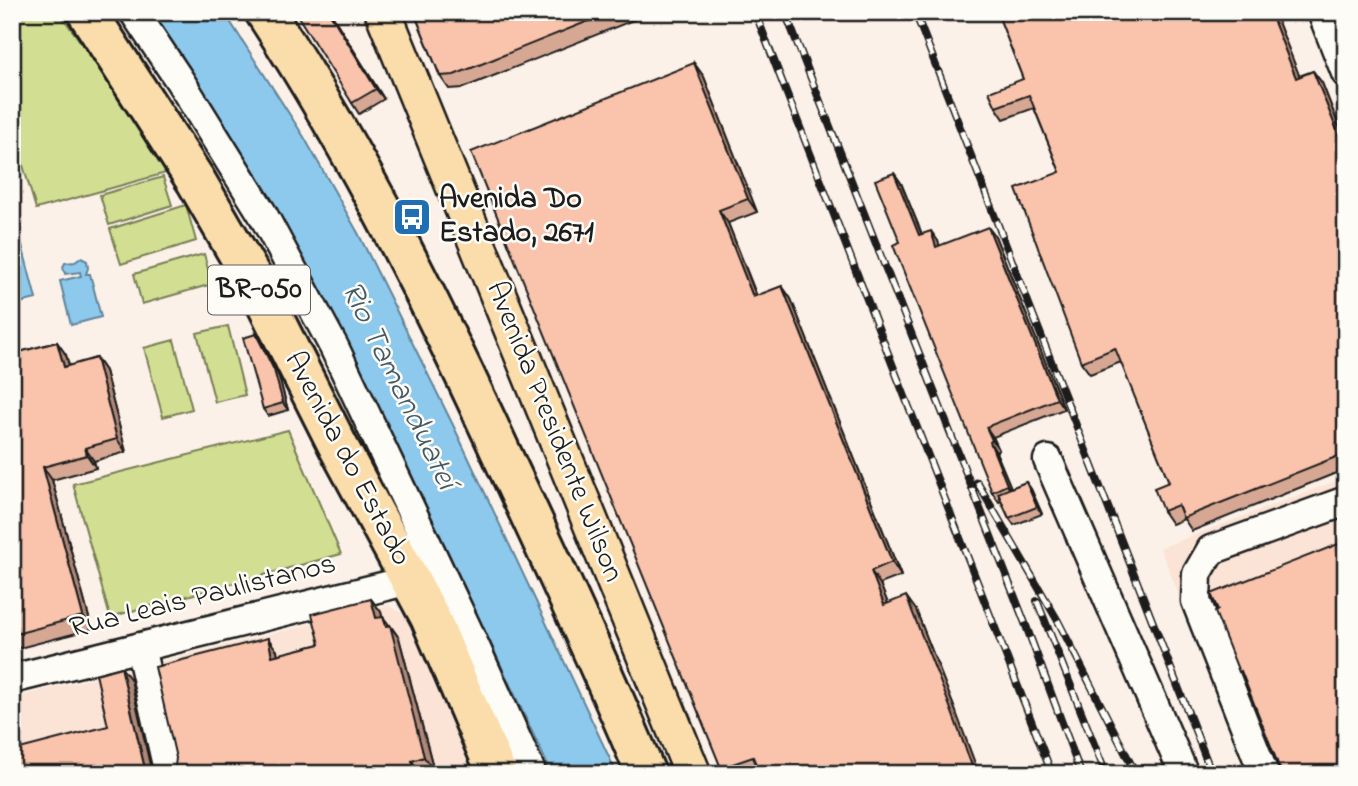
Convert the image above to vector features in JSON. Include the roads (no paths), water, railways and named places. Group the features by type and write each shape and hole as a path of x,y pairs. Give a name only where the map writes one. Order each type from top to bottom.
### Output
{"highway":[{"name":"Avenida do Estado","path":"87,12 224,227 262,295 338,446 430,617 498,774"},
{"path":"265,12 357,165 449,340 646,774"}],"main road":[{"name":"Avenida Presidente Wilson","path":"383,12 693,774"}],"street":[{"path":"134,12 261,212 334,347 532,774"},
{"path":"1322,12 1346,73"},
{"path":"1048,460 1184,774"},
{"path":"1264,774 1196,601 1197,574 1210,550 1346,501"},
{"name":"Rua Leais Paulistanos","path":"12,679 410,580"},
{"path":"140,647 169,774"}],"water":[{"name":"Rio Tamanduateí","path":"149,12 224,12 304,137 358,233 454,427 617,774 552,774 414,481 317,288 265,194 209,102"},
{"path":"16,222 36,299 12,305 12,223"},
{"path":"81,258 87,261 86,274 90,274 101,317 71,325 60,281 81,276 80,272 65,274 63,267 65,263"}],"railway":[{"path":"755,12 1052,774"},
{"path":"785,12 1025,623 1081,774"},
{"path":"915,12 1212,774"},
{"path":"977,482 1058,621 1136,774"},
{"path":"1037,601 1106,774"}],"place":[{"name":"Avenida Do Estado, 2671","path":"412,217"}]}
